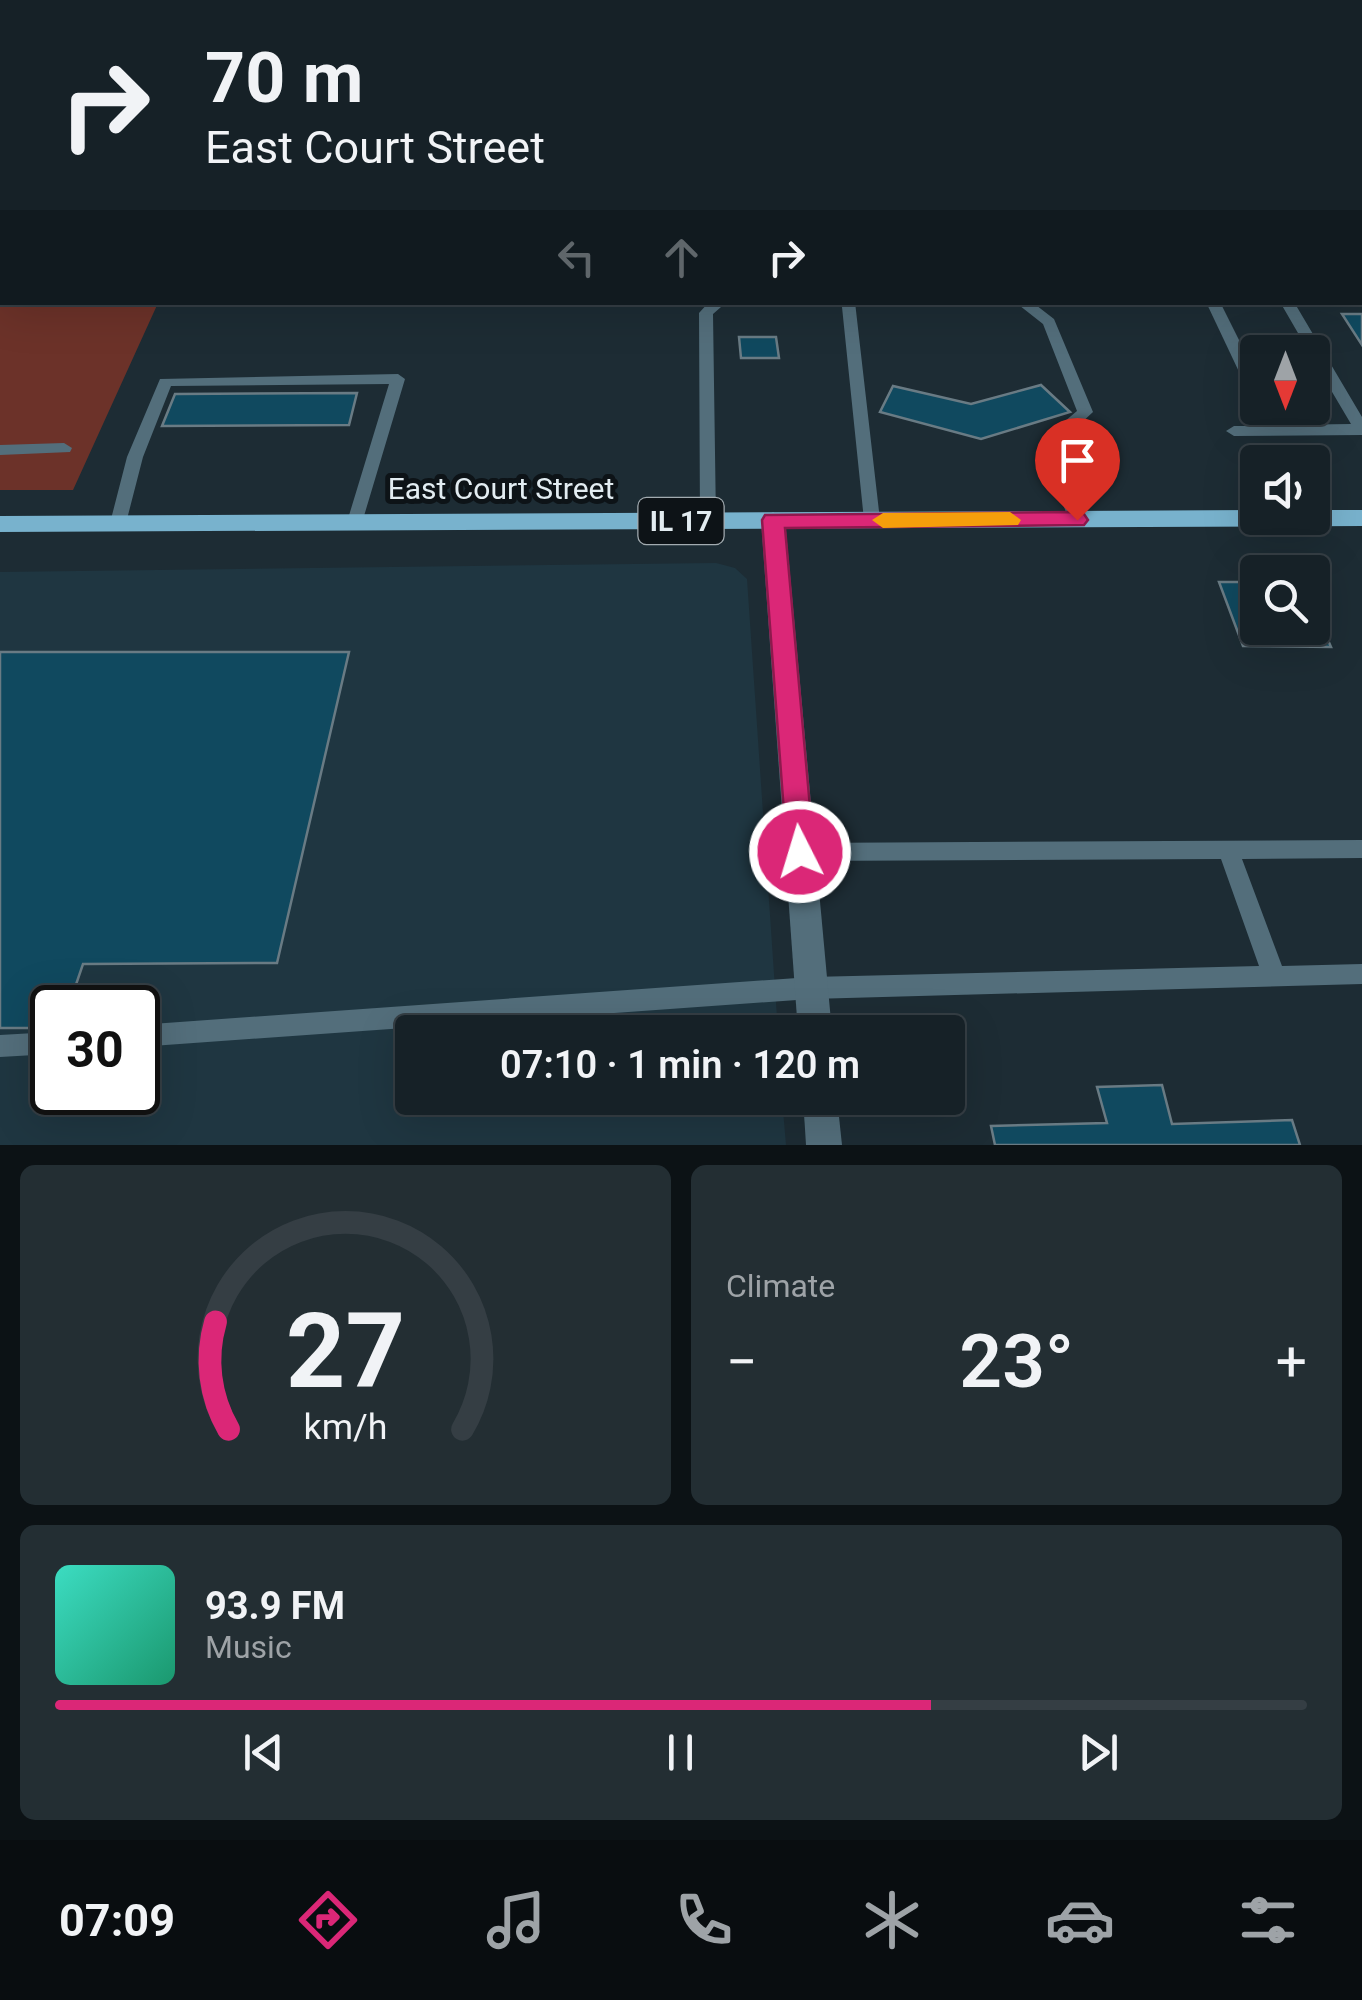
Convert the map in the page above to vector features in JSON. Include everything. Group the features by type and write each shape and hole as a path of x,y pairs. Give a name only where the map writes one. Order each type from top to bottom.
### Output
{"main road":[{"name":"East Court Street","path":"0,524 1362,518"}],"street":[{"path":"773,520 813,1015"},
{"path":"821,1115 824,1145"}],"lane":[{"path":"708,521 706,313 715,305"},
{"path":"848,305 872,520"},
{"path":"1026,305 1049,322 1085,412 1058,436 1052,452 1077,520"},
{"path":"1214,305 1240,358"},
{"path":"1234,431 1362,429 1290,305"},
{"path":"118,523 135,457 165,382 398,380 355,522"},
{"path":"1272,425 1275,430"},
{"path":"0,450 64,448"},
{"path":"800,852 1362,848"},
{"path":"1228,849 1274,976"},
{"path":"160,1034 811,988 1362,974"},
{"path":"0,1046 30,1044"}],"shaded area":[{"path":"0,305 157,305 73,490 0,490"},
{"path":"716,563 735,568 747,579 777,1015 395,1015 395,1115 783,1115 786,1145 0,1145 0,572"}],"building":[{"path":"1342,314 1362,314 1362,345"},
{"path":"739,337 776,337 779,358 741,358"},
{"path":"1041,385 1070,412 981,439 880,412 893,386 971,404"},
{"path":"357,393 349,425 162,426 175,394"},
{"path":"1219,582 1240,582 1240,638"},
{"path":"1330,645 1331,647 1243,646"},
{"path":"0,652 349,652 277,963 83,964 76,985 30,985 30,1028 0,1028"},
{"path":"1162,1085 1172,1124 1292,1120 1300,1145 995,1145 991,1126 1107,1123 1097,1087"}],"slow traffic":[{"path":"883,520 1010,520"}],"route":[{"path":"800,852 773,520 1077,520"}]}
